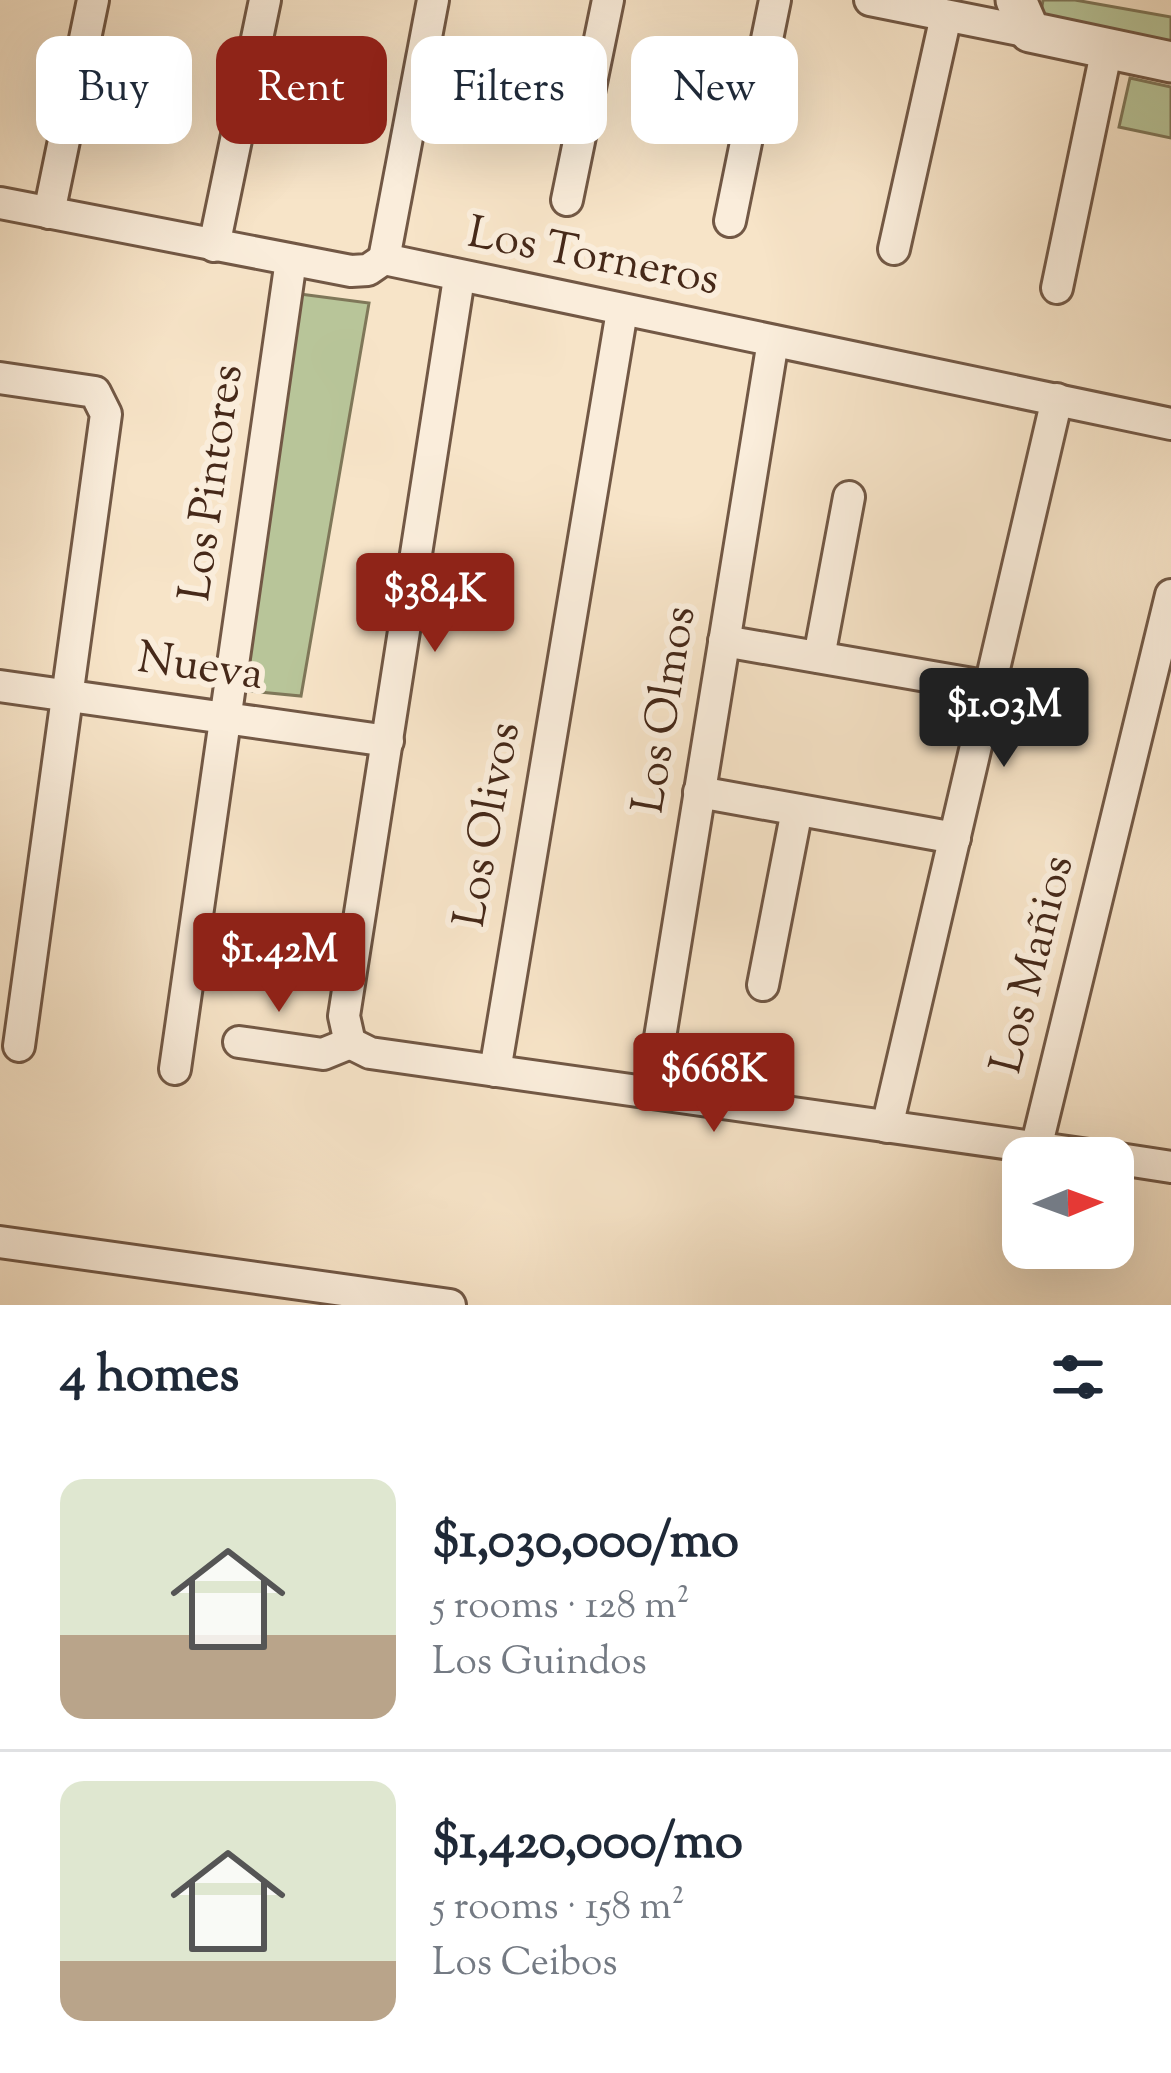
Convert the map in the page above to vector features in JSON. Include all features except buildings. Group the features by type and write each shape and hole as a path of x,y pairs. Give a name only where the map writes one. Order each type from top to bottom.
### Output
{"street":[{"path":"49,213 93,0"},
{"path":"214,246 266,0"},
{"path":"384,259 382,246 433,0"},
{"path":"566,200 608,0"},
{"path":"730,221 775,0"},
{"path":"870,0 946,16 1023,16 1107,48 1171,62"},
{"path":"894,250 946,16"},
{"path":"1057,288 1107,48"},
{"name":"Los Torneros","path":"0,203 359,271 384,259 1171,424"},
{"name":"Los Pintores","path":"175,1069 291,260"},
{"path":"459,278 343,1025 350,1043 370,1053 1002,1143"},
{"name":"Los Olivos","path":"495,1071 622,311"},
{"name":"Los Olmos","path":"651,1093 772,341"},
{"path":"0,378 87,390 101,398 106,413 20,1046"},
{"path":"887,1126 1057,399"},
{"path":"819,657 849,497"},
{"name":"Los Mañios","path":"1039,1137 1171,595"},
{"path":"724,641 990,687"},
{"name":"Nueva","path":"0,686 388,742"},
{"path":"699,792 955,838"},
{"path":"764,985 797,810"},
{"path":"239,1042 323,1054 350,1043"},
{"path":"1134,1161 1171,1167"},
{"path":"0,1242 450,1305"}],"green space":[{"path":"1043,0 1075,0 1171,17 1171,47 1040,19"},
{"path":"1130,78 1171,87 1171,138 1119,127"},
{"path":"300,294 369,303 301,696 238,690"}]}
